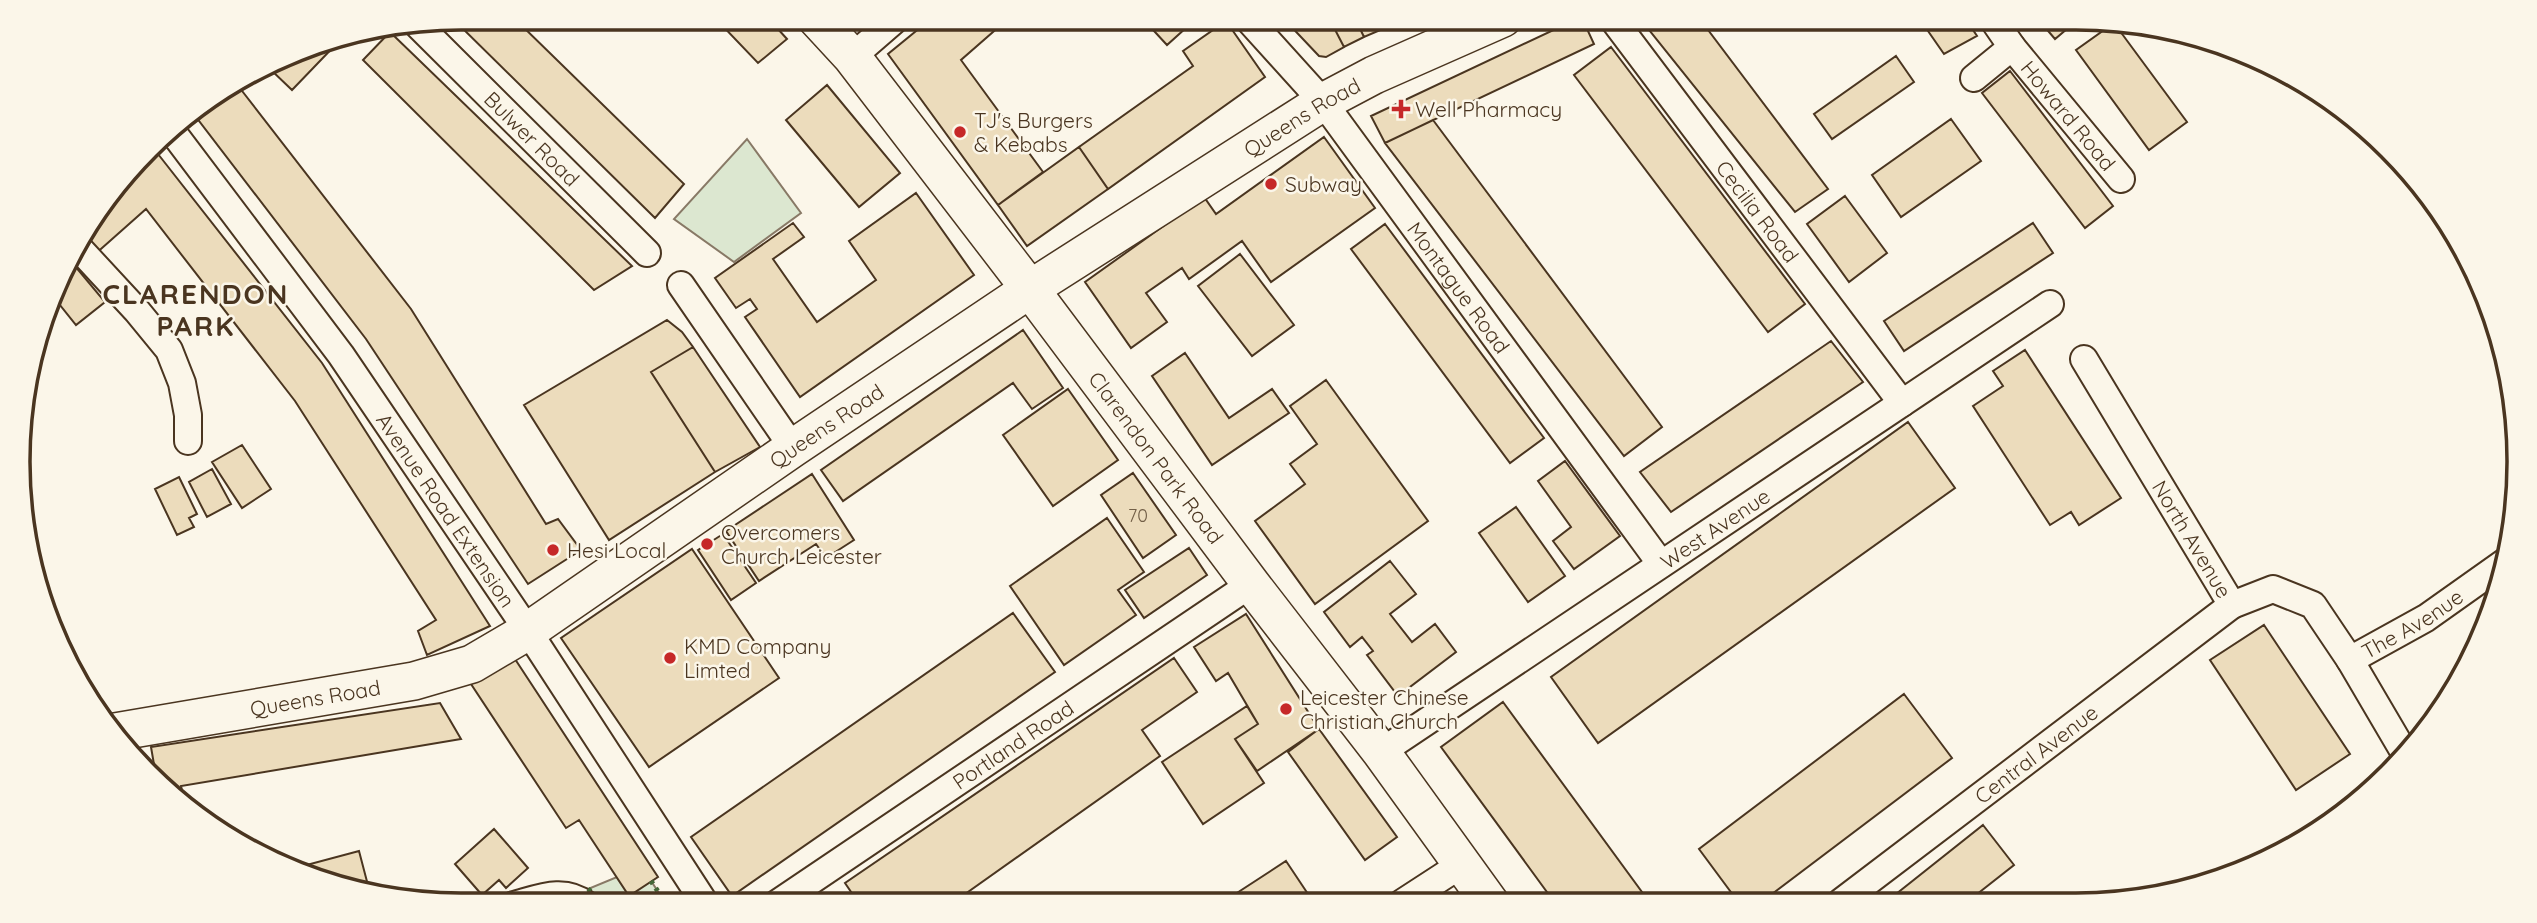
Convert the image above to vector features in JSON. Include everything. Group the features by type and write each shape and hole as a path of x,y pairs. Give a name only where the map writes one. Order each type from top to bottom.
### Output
{"street":[{"name":"Clarendon Park Road","path":"827,30 852,57 1030,289 1251,584 1381,752 1483,893"},
{"path":"852,57 883,30"},
{"name":"Montague Road","path":"1258,30 1323,102 1661,564"},
{"name":"Queens Road","path":"124,730 414,681 472,664 527,631 1030,289 1323,102 1374,75 1476,30"},
{"name":"Cecilia Road","path":"1621,30 1902,403"},
{"name":"Howard Road","path":"2000,30 2121,179"},
{"name":"Bulwer Road","path":"425,32 647,253"},
{"path":"1973,78 2012,47"},
{"name":"Avenue Road Extension","path":"176,138 341,355 527,631 698,893"},
{"path":"84,253 138,311 169,350 182,383 188,415 188,441"},
{"path":"681,285 793,448"},
{"name":"West Avenue","path":"1381,752 2050,304"},
{"name":"North Avenue","path":"2084,359 2232,605 2273,589 2313,605 2350,660 2400,746"},
{"name":"The Avenue","path":"2350,660 2426,618 2494,570"},
{"name":"Portland Road","path":"793,893 1251,584"},
{"name":"Central Avenue","path":"1853,893 2232,605"},
{"path":"1417,893 1462,864"}],"green space":[{"path":"747,139 801,213 734,262 674,219"},
{"path":"617,877 651,881 659,893 593,893 588,889"}],"building":[{"path":"464,30 526,30 684,184 655,218"},
{"path":"726,30 779,30 787,39 758,63"},
{"path":"917,30 995,30 961,60 1043,172 998,205 888,54"},
{"path":"1153,30 1184,30 1167,45"},
{"path":"1213,30 1232,30 1265,77 1108,189 1079,147 1193,66 1183,51"},
{"path":"1294,30 1335,30 1344,47 1326,57 1319,56"},
{"path":"1335,30 1361,30 1364,37 1344,47"},
{"path":"1361,30 1380,30 1364,37"},
{"path":"1554,30 1588,30 1594,44 1385,143 1371,116"},
{"path":"1649,30 1708,30 1828,189 1795,212"},
{"path":"1927,30 1973,30 1977,36 1944,54"},
{"path":"2047,30 2066,30 2055,39"},
{"path":"2103,31 2121,32 2187,122 2149,150 2076,50"},
{"path":"393,35 632,266 594,290 363,60 386,36"},
{"path":"1611,47 1805,304 1768,332 1574,75"},
{"path":"330,51 292,90 274,73"},
{"path":"1896,56 1914,82 1832,139 1814,114"},
{"path":"2010,71 2113,206 2085,228 1982,93"},
{"path":"827,85 900,173 859,207 786,120"},
{"path":"242,91 411,309 546,524 558,519 581,550 528,584 366,339 198,120"},
{"path":"1951,119 1981,161 1901,217 1872,175"},
{"path":"1433,120 1662,427 1624,456 1385,143"},
{"path":"1324,137 1375,208 1271,282 1242,241 1189,279 1182,268 1146,293 1167,322 1131,348 1085,282 1204,197 1216,214"},
{"path":"1079,147 1108,189 1027,246 998,205"},
{"path":"158,154 322,363 490,626 427,655 418,631 436,620 295,401 146,209 93,256 86,249 103,222"},
{"path":"916,193 974,275 800,397 745,317 757,309 750,299 736,308 715,278 793,223 804,237 773,259 817,322 876,280 849,241"},
{"path":"1845,196 1887,253 1849,282 1807,224"},
{"path":"2033,223 2053,253 1904,351 1884,321"},
{"path":"1385,224 1544,438 1510,463 1351,249"},
{"path":"1240,254 1294,325 1252,356 1198,286"},
{"path":"76,267 105,302 76,325 60,305"},
{"path":"667,320 682,332 693,347 651,372 715,472 609,540 524,405"},
{"path":"1023,330 1063,388 1032,409 1013,383 843,501 821,470"},
{"path":"1831,341 1863,382 1671,512 1640,472"},
{"path":"693,347 760,447 715,472 651,372"},
{"path":"2025,350 2121,498 2079,525 2071,512 2050,525 1973,406 2003,386 1993,371"},
{"path":"1185,353 1229,418 1272,389 1289,413 1212,465 1152,376"},
{"path":"1326,380 1428,521 1315,604 1255,521 1305,484 1290,464 1317,444 1290,406"},
{"path":"1068,389 1118,460 1053,506 1003,435"},
{"path":"1908,422 1955,488 1598,743 1551,677"},
{"path":"242,445 271,489 242,508 212,462"},
{"path":"1565,461 1620,536 1574,569 1553,541 1571,527 1538,481"},
{"path":"212,469 231,504 207,517 189,482"},
{"path":"1133,473 1176,535 1143,558 1101,495"},
{"path":"812,474 854,540 826,558 816,544 759,581 726,531"},
{"path":"179,477 197,514 189,518 194,527 177,535 155,489"},
{"path":"1516,507 1565,576 1528,602 1479,533"},
{"path":"1107,518 1144,572 1118,590 1136,615 1064,665 1010,586"},
{"path":"723,534 756,583 731,600 698,550"},
{"path":"1189,548 1207,575 1144,618 1125,590"},
{"name":"KMD Company Limted","path":"692,549 779,678 649,767 561,638"},
{"path":"1390,561 1416,594 1390,614 1412,642 1435,624 1456,652 1398,696 1367,655 1373,651 1362,637 1350,647 1324,612"},
{"path":"1013,613 1055,672 736,893 730,893 691,837"},
{"path":"1246,614 1319,729 1257,771 1235,739 1258,724 1228,673 1216,681 1194,647"},
{"path":"2264,625 2350,754 2296,790 2210,660"},
{"path":"513,656 658,877 634,893 627,893 579,820 566,828 471,684"},
{"path":"1174,658 1197,692 1142,730 1160,756 967,893 852,893 845,883"},
{"path":"1904,694 1952,758 1773,893 1732,893 1699,849"},
{"path":"1503,702 1643,893 1548,893 1441,747"},
{"path":"440,703 461,739 181,786 182,790 154,765 151,747"},
{"path":"1247,706 1258,724 1235,739 1264,783 1203,824 1162,762"},
{"path":"1319,729 1397,837 1365,860 1288,752"},
{"path":"1983,825 2014,865 1978,893 1897,893"},
{"path":"494,829 528,868 506,888 499,880 484,893 480,893 455,864"},
{"path":"359,851 367,883 350,879 308,865"},
{"path":"1286,861 1307,893 1237,893"}],"hedge":[{"path":"651,881 659,893"},
{"path":"588,889 593,893"}],"place":[{"name":"Well Pharmacy","path":"1401,109"},
{"name":"TJ's Burgers & Kebabs","path":"960,132"},
{"name":"Subway","path":"1271,184"},
{"name":"Overcomers Church Leicester","path":"707,544"},
{"name":"Hesi Local","path":"553,550"},
{"name":"KMD Company Limted","path":"670,658"},
{"name":"Leicester Chinese Christian Church","path":"1286,709"}],"district":[{"name":"CLARENDON PARK","path":"196,309"}]}
